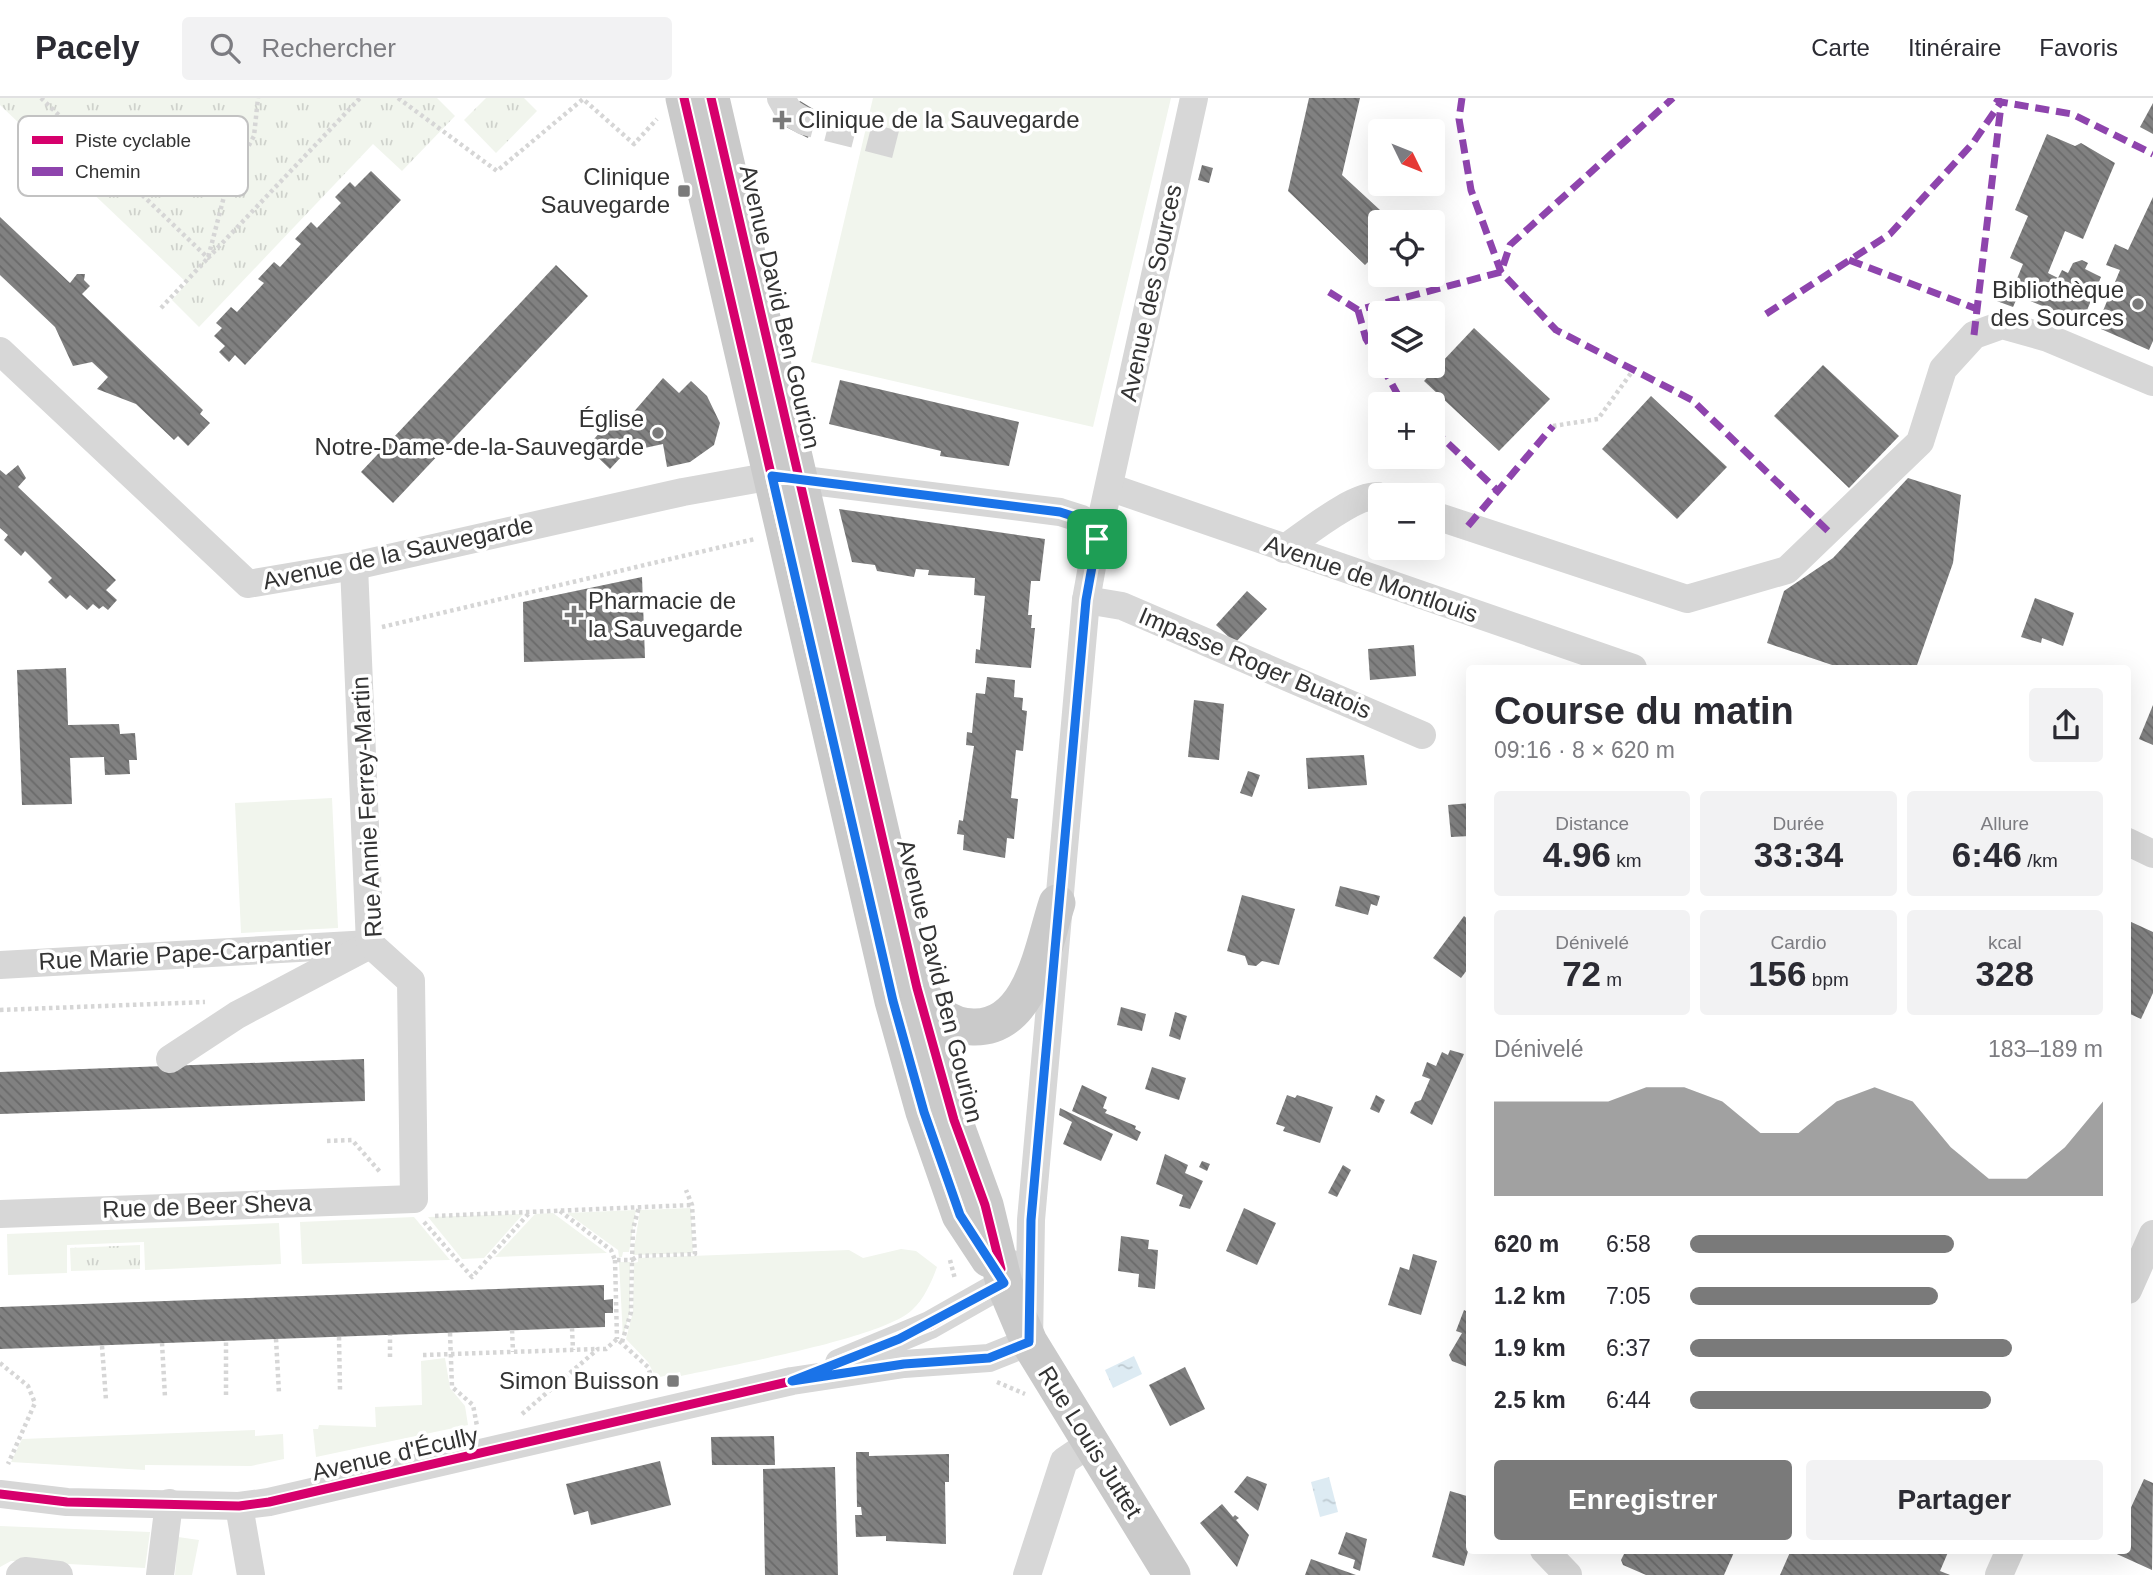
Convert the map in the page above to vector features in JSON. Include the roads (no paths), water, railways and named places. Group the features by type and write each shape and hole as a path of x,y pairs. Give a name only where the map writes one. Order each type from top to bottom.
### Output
{"main road":[{"name":"Avenue David Ben Gourion","path":"693,99 917,988 954,1120 985,1205 1004,1283 1029,1342"},
{"name":"Avenue David Ben Gourion","path":"786,476 893,1001 924,1112 960,1215 1004,1283"},
{"path":"917,988 936,1014 958,1027 984,1028 1008,1017 1025,996 1057,902"},
{"name":"Rue Louis Juttet","path":"1029,1342 1089,1444 1172,1575"}],"street":[{"name":"Avenue des Sources","path":"1109,488 1194,98"},
{"path":"1445,519 1687,599 1787,570 1920,442 1943,369 1962,345 1975,335 2002,325 2048,338 2152,378"},
{"name":"Avenue de la Sauvegarde","path":"0,351 248,584 354,566 683,492 786,476 1060,512 1082,519 1097,539"},
{"name":"Rue Louis Juttet","path":"1029,1342 1031,1220 1057,902 1086,600 1109,488"},
{"name":"Avenue de Montlouis","path":"1109,488 1624,665"},
{"path":"1284,549 1349,505 1368,498"},
{"name":"Rue Annie Ferrey-Martin","path":"354,566 370,944 411,981 417,1208"},
{"name":"Impasse Roger Buatois","path":"1086,600 1122,606 1422,735"},
{"path":"2131,843 2153,854"},
{"path":"170,1059 237,1015 370,944"},
{"name":"Rue Marie Pape-Carpantier","path":"0,965 370,944"},
{"name":"Rue de Beer Sheva","path":"0,1214 417,1208"},
{"name":"Rue Louis Juttet","path":"1004,1283 1031,1220"},
{"path":"2131,1283 2153,1234"},
{"name":"Avenue d'Écully","path":"792,1381 909,1335 1004,1283"},
{"name":"Avenue d'Écully","path":"0,1494 67,1502 239,1506 269,1502 792,1381 904,1364 989,1358 1029,1342"},
{"path":"1027,1575 1064,1461 1089,1444"},
{"path":"160,1575 169,1503"},
{"path":"239,1506 251,1575"},
{"path":"1548,1554 1568,1575"},
{"path":"1999,1575 2008,1554"},
{"path":"20,1575 25,1571 59,1575"}],"water":[{"path":"1134,1356 1142,1374 1113,1388 1105,1370"},
{"path":"1329,1477 1338,1512 1320,1517 1311,1482"}],"tunnel":[{"path":"789,112 804,121 898,145"}],"place":[{"name":"Clinique de la Sauvegarde","path":"782,120"},
{"name":"Clinique Sauvegarde","path":"684,191"},
{"name":"Bibliothèque des Sources","path":"2138,304"},
{"name":"Église Notre-Dame-de-la-Sauvegarde","path":"658,433"},
{"name":"Pharmacie de la Sauvegarde","path":"574,615"},
{"name":"Simon Buisson","path":"673,1381"}]}
